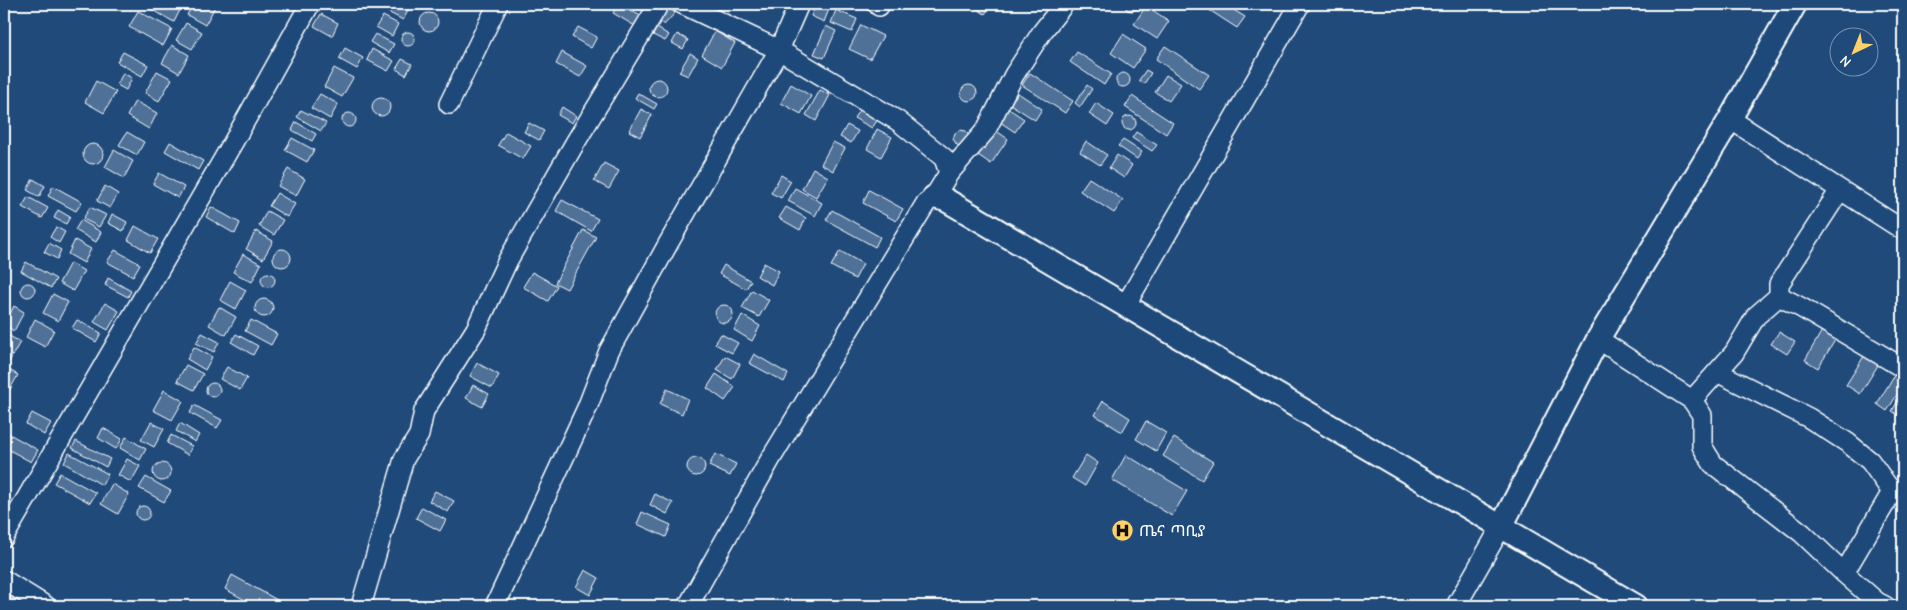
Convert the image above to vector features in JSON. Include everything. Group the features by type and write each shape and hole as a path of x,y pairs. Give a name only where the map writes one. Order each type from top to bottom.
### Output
{"street":[{"path":"4,537 236,139 310,4"},
{"path":"449,104 498,4"},
{"path":"361,606 404,459 419,435 424,411 476,329 508,260 575,143 659,4"},
{"path":"682,4 779,50 898,120 944,158 949,173"},
{"path":"495,606 587,408 609,351 779,50 799,4"},
{"path":"688,606 770,460 926,203 934,197 949,173 986,130 1014,75 1042,32 1064,4"},
{"path":"1125,306 1300,4"},
{"path":"1456,606 1501,527 1598,339 1730,119 1795,4"},
{"path":"1730,119 1903,230"},
{"path":"1692,400 1734,353 1756,316 1779,296 1779,284 1840,190"},
{"path":"934,197 946,200 1636,606"},
{"path":"1779,296 1903,368"},
{"path":"1598,339 1692,400 1702,414 1702,446 1713,464 1802,533 1844,573 1877,602 1885,606"},
{"path":"1717,372 1809,418 1870,461 1898,490 1844,573"},
{"path":"4,580 46,606"}],"building":[{"path":"145,4 183,4 174,22"},
{"path":"193,4 216,5 205,25 187,15"},
{"path":"382,4 404,4 410,7 403,20 380,8"},
{"path":"618,4 641,16 635,26 613,13"},
{"path":"816,4 829,9 824,22 811,16"},
{"path":"858,4 873,4 869,11"},
{"path":"972,4 992,4 985,14"},
{"path":"1124,4 1139,4 1137,9 1132,11 1127,10"},
{"path":"1200,4 1224,4 1245,17 1237,28"},
{"path":"1146,6 1169,21 1157,39 1134,24"},
{"path":"668,7 675,13 664,25 658,20"},
{"path":"836,10 857,19 852,32 831,23"},
{"path":"138,11 172,29 163,46 129,27"},
{"path":"429,13 435,16 438,22 435,28 429,31 423,28 420,22 423,16"},
{"path":"321,14 338,23 332,36 314,26"},
{"path":"383,16 398,24 392,36 376,27"},
{"path":"186,23 202,32 192,49 176,40"},
{"path":"861,25 883,36 870,59 849,49"},
{"path":"826,26 836,31 824,58 814,54"},
{"path":"578,27 597,37 591,48 572,37"},
{"path":"657,28 669,35 665,41 653,35"},
{"path":"715,31 735,43 722,67 702,55"},
{"path":"408,32 413,34 415,39 413,44 408,46 403,44 401,39 403,34"},
{"path":"375,34 394,44 389,53 370,42"},
{"path":"677,34 688,40 683,49 672,43"},
{"path":"1123,34 1146,49 1133,68 1111,53"},
{"path":"172,45 189,55 179,73 162,63"},
{"path":"1165,46 1209,75 1199,89 1156,59"},
{"path":"345,48 363,58 357,69 339,59"},
{"path":"372,49 394,61 388,71 367,60"},
{"path":"123,52 148,65 142,76 117,62"},
{"path":"562,52 587,66 580,77 556,64"},
{"path":"1077,52 1111,74 1104,85 1070,62"},
{"path":"690,53 698,58 688,76 679,72"},
{"path":"402,59 412,64 406,75 396,69"},
{"path":"334,68 353,78 342,97 324,87"},
{"path":"1146,70 1151,73 1144,84 1139,80"},
{"path":"157,71 172,79 159,101 145,93"},
{"path":"123,73 132,78 126,90 117,85"},
{"path":"1030,73 1073,101 1065,113 1022,85"},
{"path":"1120,73 1126,73 1130,80 1126,87 1120,87 1116,83 1116,77"},
{"path":"1166,75 1181,84 1169,101 1155,92"},
{"path":"658,79 664,82 667,88 664,94 658,97 652,94 649,88 652,82"},
{"path":"96,81 116,92 104,113 85,102"},
{"path":"791,84 811,96 801,114 781,103"},
{"path":"966,85 972,85 977,90 975,99 966,101 961,96 961,90"},
{"path":"1087,85 1092,89 1080,107 1075,103"},
{"path":"820,90 830,95 816,121 806,115"},
{"path":"638,93 657,104 654,109 635,98"},
{"path":"1018,93 1042,109 1035,120 1010,104"},
{"path":"320,94 338,104 330,119 311,108"},
{"path":"1132,96 1173,123 1166,134 1125,107"},
{"path":"381,98 387,101 390,107 387,113 381,116 375,113 372,107 375,101"},
{"path":"135,101 157,113 149,129 127,116"},
{"path":"1096,103 1114,115 1107,126 1089,114"},
{"path":"562,107 576,116 572,123 558,115"},
{"path":"1006,107 1024,119 1015,132 997,120"},
{"path":"641,109 652,115 640,137 629,131"},
{"path":"860,109 878,119 872,128 854,118"},
{"path":"301,110 326,123 321,131 297,117"},
{"path":"349,113 354,115 356,120 354,125 349,127 344,125 342,120 344,115"},
{"path":"1126,116 1132,116 1136,123 1132,130 1126,130 1122,126 1122,120"},
{"path":"296,122 316,134 312,141 292,130"},
{"path":"529,123 544,131 539,140 524,132"},
{"path":"847,125 858,131 851,143 840,137"},
{"path":"877,129 892,137 881,157 867,149"},
{"path":"960,130 966,131 969,136 960,146 953,139 955,133"},
{"path":"995,130 1008,139 991,164 978,155"},
{"path":"127,132 144,142 137,155 119,145"},
{"path":"506,132 531,146 523,159 498,145"},
{"path":"1136,132 1157,145 1152,151 1132,138"},
{"path":"292,138 314,150 307,162 285,150"},
{"path":"1123,140 1142,152 1137,159 1118,146"},
{"path":"1086,141 1107,155 1100,165 1080,152"},
{"path":"170,142 203,161 198,170 165,151"},
{"path":"833,142 845,148 833,171 821,164"},
{"path":"93,144 100,147 103,154 100,161 93,164 86,161 83,154 86,147"},
{"path":"114,150 133,161 124,178 105,167"},
{"path":"1117,155 1132,165 1124,178 1109,168"},
{"path":"604,163 619,171 609,189 594,181"},
{"path":"813,168 828,177 816,197 802,189"},
{"path":"288,169 305,179 296,196 278,186"},
{"path":"159,173 184,187 178,198 153,184"},
{"path":"781,175 791,181 781,198 771,193"},
{"path":"1089,178 1123,200 1114,213 1080,191"},
{"path":"33,179 45,186 39,197 27,190"},
{"path":"53,186 82,202 76,211 48,196"},
{"path":"105,186 118,194 110,208 97,201"},
{"path":"795,188 822,203 815,216 788,201"},
{"path":"869,190 903,209 896,221 863,203"},
{"path":"277,193 295,204 287,217 269,206"},
{"path":"28,197 48,208 42,218 22,207"},
{"path":"562,200 598,219 591,231 556,211"},
{"path":"90,207 106,215 99,227 83,219"},
{"path":"211,207 240,223 235,234 206,217"},
{"path":"786,207 806,218 800,230 779,218"},
{"path":"58,210 70,217 66,224 54,218"},
{"path":"832,210 880,237 875,247 826,220"},
{"path":"267,211 283,220 274,235 259,226"},
{"path":"112,214 127,222 123,231 108,223"},
{"path":"81,220 101,232 96,242 75,230"},
{"path":"135,226 158,239 150,253 128,240"},
{"path":"56,227 65,232 59,243 50,237"},
{"path":"583,230 596,237 567,289 555,283"},
{"path":"256,231 273,241 263,259 246,249"},
{"path":"75,240 91,249 84,263 68,254"},
{"path":"49,243 61,250 57,259 44,252"},
{"path":"282,249 288,252 291,258 288,264 282,267 276,264 273,258 276,252"},
{"path":"115,250 140,264 133,276 107,262"},
{"path":"840,251 863,264 855,279 831,266"},
{"path":"243,254 261,264 252,282 233,272"},
{"path":"26,262 56,279 51,288 21,271"},
{"path":"70,263 84,271 73,291 59,283"},
{"path":"764,263 779,271 772,285 757,276"},
{"path":"724,265 751,281 746,289 719,274"},
{"path":"532,272 557,286 548,301 523,287"},
{"path":"268,273 273,275 275,280 273,285 268,287 263,285 261,280 263,275"},
{"path":"108,278 131,291 128,297 105,285"},
{"path":"230,281 246,290 236,309 220,300"},
{"path":"28,283 33,285 35,290 33,295 28,297 23,295 21,290 23,285"},
{"path":"752,290 769,300 759,317 742,308"},
{"path":"53,294 68,302 58,321 43,313"},
{"path":"264,299 270,302 273,308 270,314 264,317 258,314 255,308 258,302"},
{"path":"105,303 119,311 108,330 94,322"},
{"path":"724,305 730,308 733,314 730,320 724,323 718,320 715,314 718,308"},
{"path":"14,306 24,312 14,331 4,325"},
{"path":"219,307 236,317 226,335 209,325"},
{"path":"742,315 760,326 752,341 734,330"},
{"path":"35,319 54,330 45,347 26,337"},
{"path":"77,320 101,333 96,342 72,328"},
{"path":"251,320 277,334 271,345 245,331"},
{"path":"1823,329 1837,337 1818,368 1805,360"},
{"path":"1779,332 1795,342 1787,354 1771,344"},
{"path":"202,333 219,342 214,352 196,343"},
{"path":"6,334 20,342 9,362 4,359 4,338"},
{"path":"236,334 258,346 253,355 231,342"},
{"path":"721,334 738,343 732,353 715,344"},
{"path":"194,347 212,357 205,370 187,359"},
{"path":"1866,353 1880,362 1860,394 1846,385"},
{"path":"754,354 788,374 784,382 749,363"},
{"path":"725,356 740,364 732,379 717,370"},
{"path":"477,363 499,375 492,388 470,376"},
{"path":"186,365 203,374 194,390 177,381"},
{"path":"4,367 18,375 9,391 4,388"},
{"path":"227,367 247,378 240,390 220,379"},
{"path":"716,374 735,387 725,401 707,388"},
{"path":"1895,374 1903,379 1903,385 1887,411 1877,404"},
{"path":"213,383 218,385 220,390 218,395 213,397 208,395 206,390 208,385"},
{"path":"473,385 489,394 482,407 466,398"},
{"path":"667,389 688,399 682,414 660,404"},
{"path":"164,390 183,401 172,420 153,410"},
{"path":"1903,392 1903,418 1892,411"},
{"path":"1103,401 1130,418 1122,432 1095,415"},
{"path":"194,405 222,420 217,428 190,413"},
{"path":"32,413 51,423 44,435 26,424"},
{"path":"1146,421 1166,433 1156,451 1136,439"},
{"path":"151,422 164,429 154,447 141,440"},
{"path":"180,423 199,435 195,442 176,431"},
{"path":"103,428 122,439 116,449 98,438"},
{"path":"4,431 38,450 31,462 4,447"},
{"path":"171,435 192,446 188,455 167,443"},
{"path":"126,437 146,449 140,460 120,448"},
{"path":"1174,438 1213,462 1202,480 1163,456"},
{"path":"76,441 110,459 106,467 72,448"},
{"path":"69,453 108,474 102,485 64,463"},
{"path":"715,454 736,464 730,476 709,466"},
{"path":"1086,455 1098,463 1085,486 1072,478"},
{"path":"1126,455 1187,491 1172,516 1112,480"},
{"path":"696,458 702,461 705,467 702,473 696,476 690,473 687,467 690,461"},
{"path":"127,459 140,466 131,482 118,475"},
{"path":"162,463 168,466 171,472 168,478 162,481 156,478 153,472 156,466"},
{"path":"60,473 96,493 90,503 54,483"},
{"path":"146,477 171,491 164,502 139,488"},
{"path":"112,484 129,494 118,514 101,504"},
{"path":"435,491 454,501 448,512 429,501"},
{"path":"655,494 673,503 667,514 650,505"},
{"path":"143,506 148,508 150,513 148,518 143,520 138,518 136,513 138,508"},
{"path":"422,507 446,520 440,531 416,518"},
{"path":"642,512 671,525 666,537 637,524"},
{"path":"585,570 599,578 590,595 576,587"},
{"path":"232,575 288,606 256,606 225,589"},
{"path":"4,595 22,602 21,606 4,606"}],"place":[{"name":"ጤና ጣቢያ","path":"1123,531"}]}
